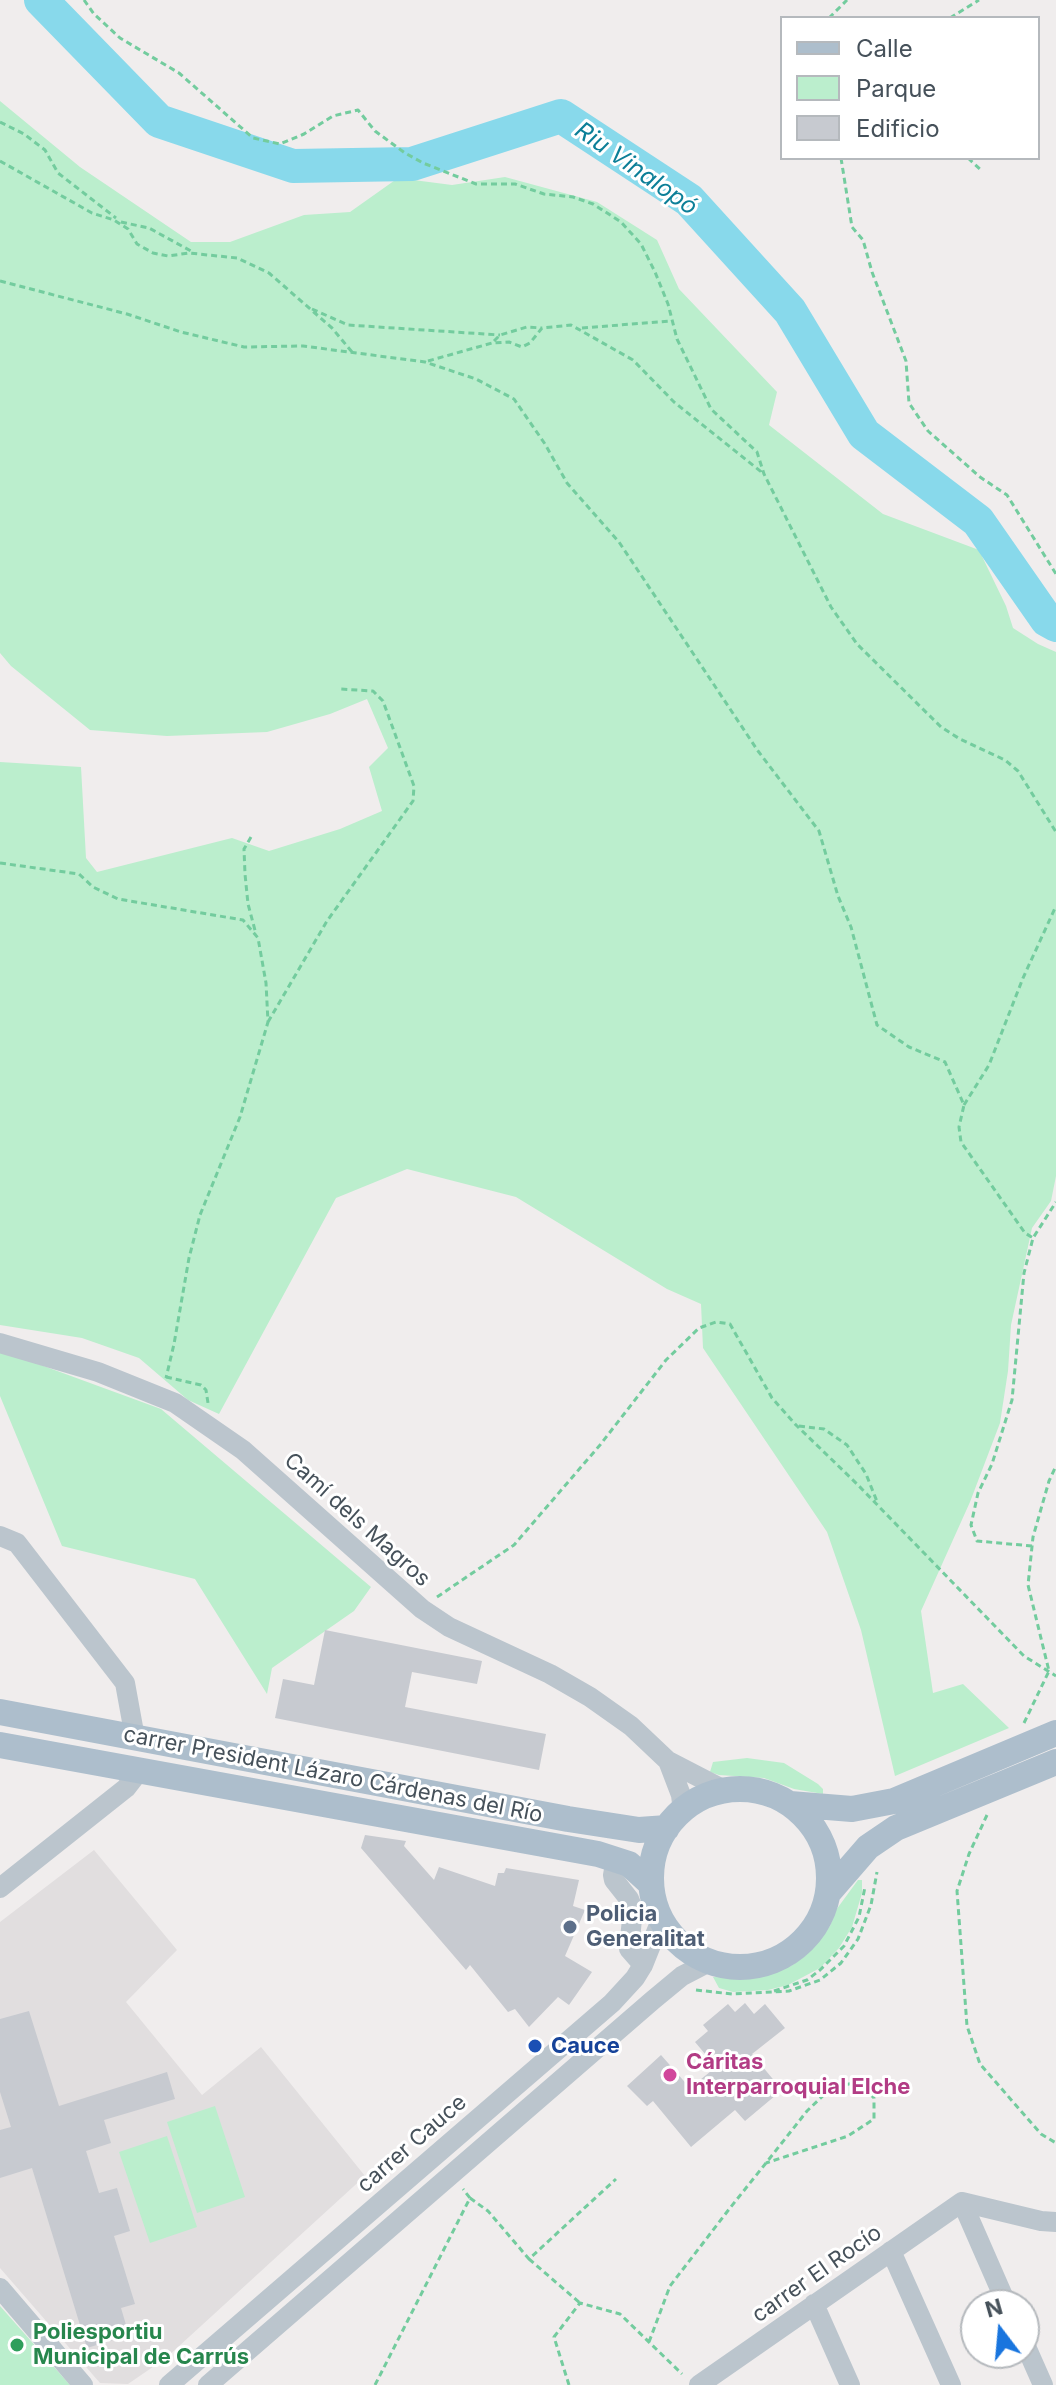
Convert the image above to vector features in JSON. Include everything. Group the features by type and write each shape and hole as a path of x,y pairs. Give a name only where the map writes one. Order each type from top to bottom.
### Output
{"main road":[{"name":"carrer President Lázaro Cárdenas del Río","path":"0,1712 568,1819 639,1830 675,1819"},
{"path":"790,1804 811,1824 825,1849 829,1892 813,1930 799,1946 782,1957 762,1965 742,1968 709,1962 686,1949 661,1920 651,1884 654,1855 675,1819 696,1801 726,1791 759,1791 790,1804 852,1809 894,1801 1056,1733"},
{"name":"carrer President Lázaro Cárdenas del Río","path":"0,1745 616,1859 629,1864 651,1884"},
{"path":"829,1892 873,1855 896,1828 1056,1762"}],"street":[{"name":"Camí dels Magros","path":"0,1343 98,1372 175,1403 243,1450 422,1609 449,1627 550,1674 590,1697 631,1726 668,1761 726,1791"},
{"path":"0,1536 17,1543 125,1683 135,1738"},
{"name":"Camí dels Magros","path":"668,1761 681,1795 675,1819"},
{"path":"0,1888 126,1788 140,1770"},
{"path":"616,1859 614,1880 633,1909 629,1949 643,1965"},
{"name":"carrer Cauce","path":"169,2385 612,2003 643,1965 661,1920"},
{"path":"208,2385 653,2000 682,1976 709,1962"},
{"path":"962,2202 1056,2222"},
{"path":"962,2202 1000,2289"},
{"name":"carrer El Rocío","path":"690,2380 814,2304 962,2202"},
{"path":"891,2251 951,2385"},
{"path":"0,2288 83,2385"},
{"path":"814,2304 850,2385"}],"path":[{"path":"84,0 120,38 179,73 253,138 280,144 333,116 358,110 375,131 421,161 476,184 515,184 544,194 573,197 593,204 621,222 641,244 655,272 677,339 711,409 757,452 764,474 831,607 857,644 941,727 1005,760 1018,771 1056,832"},
{"path":"831,16 847,0"},
{"path":"953,16 979,0"},
{"path":"0,122 24,134 45,150 58,173 114,215 118,222"},
{"path":"841,160 852,227 863,240 906,361 909,403 928,431 980,477 1007,495 1056,574"},
{"path":"970,160 982,171"},
{"path":"0,161 92,213 118,222 128,229 137,244 153,253 168,256 194,253 237,258 269,273 332,328 352,353"},
{"path":"118,222 149,228 194,253"},
{"path":"0,281 244,347 303,346 425,362 476,379 514,399 567,483 619,542 758,751 819,831 838,896 851,927 877,1025 909,1047 945,1062 964,1105"},
{"path":"308,307 348,325 500,335 527,327 571,325 581,328 633,360 674,402 764,474"},
{"path":"581,328 670,321"},
{"path":"425,362 492,343 509,342 522,347 530,343 542,328"},
{"path":"492,343 500,335"},
{"path":"161,1397 200,1215 240,1117 268,1022 327,921 413,801 414,786 383,701 373,691 340,689"},
{"path":"251,837 244,849 245,874 248,904 266,983 268,1022"},
{"path":"0,863 79,874 93,887 118,899 243,920 258,938"},
{"path":"1033,1238 1025,1233 961,1142 959,1127 964,1105 989,1065 1023,978 1056,906"},
{"path":"1032,1546 977,1541 971,1525 978,1493 992,1464 1012,1400 1024,1273 1033,1238 1056,1202"},
{"path":"422,1609 514,1545 600,1445 666,1360 699,1328 716,1322 730,1324 772,1398 796,1425 1024,1656 1056,1676"},
{"path":"796,1425 824,1429 847,1445 866,1474 880,1508"},
{"path":"1022,1727 1049,1671 1028,1585 1032,1546 1056,1466"},
{"path":"987,1815 969,1854 957,1891 967,2026 980,2064 1041,2134 1056,2143"},
{"path":"686,1995 696,1990 732,1994 797,1990 841,1963 864,1926 874,1891 873,1855"},
{"path":"774,1991 807,1980 844,1946 859,1917 866,1879"},
{"path":"649,2342 670,2286 766,2163 807,2111 831,2088 858,2082 874,2098 874,2119 848,2136 766,2163"},
{"path":"450,2174 470,2198 488,2211 529,2259 580,2303 620,2314 690,2380"},
{"path":"529,2259 616,2179"},
{"path":"375,2385 470,2198"},
{"path":"569,2385 554,2337 580,2303"}],"shaded area":[{"path":"94,1850 177,1950 126,2002 202,2095 261,2047 365,2176 166,2358 128,2384 100,2383 0,2268 0,1922"}],"green space":[{"path":"0,101 80,167 191,242 230,242 304,215 350,212 398,178 452,185 505,177 597,202 657,240 679,289 777,392 769,425 883,514 979,550 1013,628 1056,652 1056,1176 1051,1201 1032,1228 1011,1325 1000,1423 970,1502 921,1611 933,1693 963,1684 1009,1728 895,1776 861,1630 827,1532 703,1348 701,1304 667,1289 516,1197 407,1169 336,1198 219,1414 188,1400 139,1358 82,1338 0,1325 0,762 81,767 86,858 97,872 232,838 269,851 340,829 382,811 369,767 388,748 367,699 330,714 267,732 167,736 90,730 11,666 0,653"},
{"path":"0,1350 161,1409 371,1587 354,1611 272,1668 267,1694 195,1579 62,1546 0,1396"},
{"path":"747,1758 784,1763 818,1784 823,1794 794,1789 764,1778 710,1772 713,1762"},
{"path":"858,1880 862,1880 862,1893 852,1927 839,1948 820,1968 788,1985 768,1990 733,1992 719,1988 713,1977 757,1978 791,1966 805,1956 830,1926 836,1910"},
{"path":"215,2106 245,2197 197,2213 167,2122"},
{"path":"167,2136 197,2227 150,2243 119,2152"},
{"name":"Poliesportiu Municipal de Carrús","path":"0,2306 70,2385 0,2385"}],"building":[{"path":"325,1630 482,1661 477,1684 412,1672 405,1707 546,1734 539,1770 275,1718 283,1679 314,1685"},
{"path":"365,1835 406,1841 404,1846 434,1880 439,1867 495,1886 498,1873 504,1873 506,1868 579,1880 573,1906 585,1910 565,1956 592,1972 569,2005 558,1997 529,2027 515,2009 508,2012 470,1965 466,1970 361,1848"},
{"path":"745,2003 754,2014 765,2004 785,2028 752,2054 782,2090 745,2121 735,2110 691,2147 653,2101 647,2106 627,2086 661,2055 690,2088 716,2067 695,2042 708,2031 703,2025 728,2004 735,2012"},
{"path":"29,2011 59,2106 167,2072 175,2099 104,2120 111,2143 86,2151 99,2193 117,2188 130,2231 114,2236 135,2304 121,2308 129,2335 87,2348 32,2168 0,2178 0,2130 11,2127 0,2092 0,2019"}],"waterway":[{"name":"Riu Vinalopó","path":"41,0 159,121 293,166 412,164 561,116 689,200 790,311 864,434 978,521 1047,620 1056,625"}],"place":[{"name":"Policia Generalitat","path":"570,1927"},
{"name":"Cauce","path":"535,2046"},
{"name":"Cáritas Interparroquial Elche","path":"670,2075"},
{"name":"Poliesportiu Municipal de Carrús","path":"17,2345"}]}
